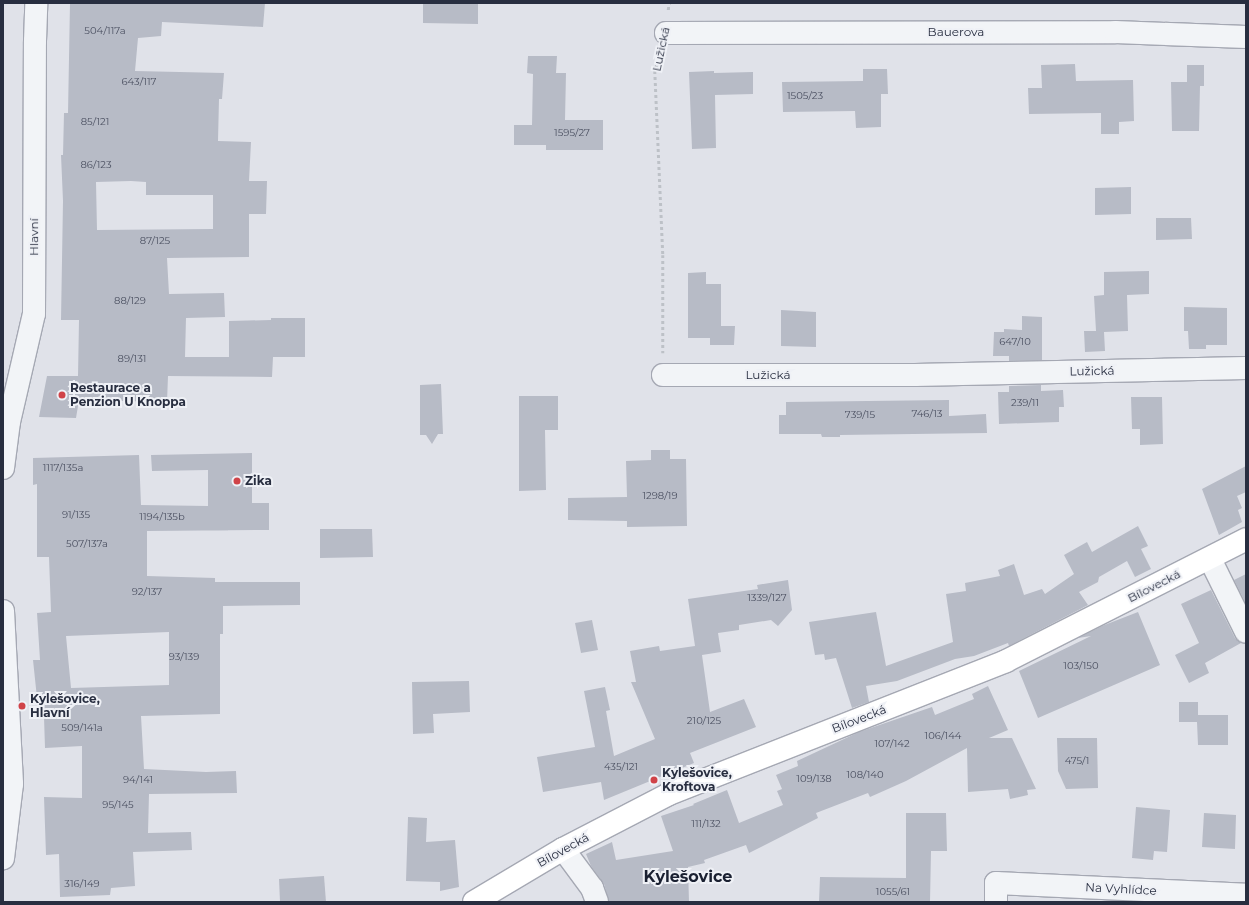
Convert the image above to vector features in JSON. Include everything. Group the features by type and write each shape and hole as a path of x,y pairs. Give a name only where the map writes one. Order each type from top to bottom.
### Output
{"main road":[{"name":"Bílovecká","path":"474,902 563,849 669,794 1006,661 1246,540"}],"street":[{"name":"Hlavní","path":"3,468 9,422 34,314 34,49 36,3"},
{"name":"Bauerova","path":"666,33 1115,32 1246,37"},
{"name":"Lužická","path":"663,375 915,375 1246,368"},
{"path":"1210,559 1246,632"},
{"path":"3,611 12,784 3,858"},
{"path":"563,849 592,888 597,902"},
{"name":"Na Vyhlídce","path":"996,893 1246,894"}],"path":[{"name":"Lužická","path":"663,375 662,254 655,71 666,33 668,3"}],"building":[{"path":"70,3 265,3 263,27 162,22 161,36 138,38 135,71 224,73 222,99 219,99 218,141 251,142 249,181 267,181 266,214 249,214 249,257 167,258 169,294 224,293 225,317 186,318 185,357 229,357 229,321 271,320 271,318 305,318 305,357 273,357 272,377 168,376 167,402 79,400 76,418 39,417 47,376 78,376 79,320 61,320 63,201 61,155 63,155 64,113 68,113","holes":["96,182 146,182 146,195 213,195 213,229 97,230"]},
{"path":"423,3 478,3 478,24 423,23"},
{"path":"528,56 557,56 556,73 566,73 565,120 603,120 603,150 546,150 546,145 514,145 514,125 532,125 533,74 527,73"},
{"path":"1075,64 1076,81 1133,80 1134,121 1119,122 1119,134 1101,134 1101,113 1029,114 1028,88 1042,88 1041,65"},
{"path":"1187,65 1204,65 1204,86 1200,86 1199,131 1172,131 1171,82 1187,82"},
{"path":"863,69 887,69 888,94 881,94 881,127 856,128 855,111 783,112 782,82 863,81"},
{"path":"714,71 714,73 753,72 753,94 715,95 716,148 692,149 689,72"},
{"path":"1131,187 1131,214 1095,215 1095,188"},
{"path":"1156,218 1191,218 1192,239 1156,240"},
{"path":"1149,271 1149,294 1127,295 1128,331 1104,332 1105,351 1085,352 1084,331 1096,331 1094,296 1104,295 1104,272"},
{"path":"706,272 706,284 721,284 721,326 735,326 734,345 710,345 710,338 688,338 688,273"},
{"path":"1184,307 1227,308 1227,345 1206,345 1206,349 1189,349 1188,331 1184,331"},
{"path":"781,310 816,312 816,347 781,346"},
{"path":"1022,316 1042,317 1042,360 1009,361 1009,356 993,356 994,332 1004,332 1004,329 1022,330"},
{"path":"441,384 443,434 438,434 432,444 426,435 420,435 420,385"},
{"path":"1041,385 1041,391 1063,390 1064,407 1059,407 1059,422 999,424 998,392 1009,392 1009,386"},
{"path":"519,396 558,396 558,430 545,430 546,490 519,491"},
{"path":"1131,397 1162,397 1163,444 1140,445 1140,429 1132,429"},
{"path":"949,400 949,416 986,414 987,433 840,435 840,437 822,437 821,434 779,434 779,415 786,415 786,402"},
{"path":"651,450 670,450 670,459 686,459 687,526 627,527 627,521 568,520 568,498 627,497 626,461 651,460"},
{"path":"252,453 252,503 269,503 269,530 147,531 147,576 215,578 215,582 300,582 300,605 223,606 223,634 220,634 220,714 141,716 144,769 206,772 236,771 237,793 149,794 148,833 191,832 192,850 133,852 135,886 111,888 110,895 60,897 59,854 46,855 44,797 82,798 82,746 45,748 44,717 39,717 33,660 40,660 37,613 51,612 49,557 37,557 37,484 33,485 33,458 139,455 141,505 208,506 208,470 152,471 151,455","holes":["169,632 169,685 71,688 66,636"]},
{"path":"1246,466 1246,492 1237,496 1242,508 1238,510 1242,522 1219,535 1202,489"},
{"path":"1138,526 1148,546 1141,549 1151,569 1135,577 1127,561 1099,577 1098,582 1079,592 1088,605 1009,646 1008,643 974,656 955,659 897,681 866,686 869,702 852,708 836,658 825,660 824,654 815,655 809,622 876,612 886,666 953,642 946,594 966,591 965,583 1000,576 998,570 1014,564 1024,595 1042,589 1045,594 1074,574 1064,555 1087,542 1092,552"},
{"path":"320,529 372,529 373,557 320,558"},
{"path":"1246,574 1246,604 1234,580"},
{"path":"788,580 792,610 778,626 771,620 739,625 739,630 718,633 721,652 702,655 710,712 744,699 756,727 690,753 694,763 604,800 601,782 543,792 537,757 595,747 584,691 605,687 610,710 606,711 614,756 655,739 631,682 636,682 630,651 659,646 660,651 695,646 688,599 758,589 757,585"},
{"path":"1211,590 1235,638 1241,643 1205,663 1209,673 1189,683 1175,655 1199,643 1181,604"},
{"path":"1138,612 1160,665 1038,718 1019,671 1091,636 1078,638 1102,626"},
{"path":"592,620 598,650 581,653 575,623"},
{"path":"469,681 470,712 433,714 434,733 413,734 412,682"},
{"path":"988,686 1008,730 989,738 1012,738 1036,789 1027,790 1028,795 1010,799 1008,789 968,792 967,748 906,781 870,797 868,793 816,813 818,818 749,853 746,845 704,860 705,863 688,867 689,902 609,902 604,884 591,866 586,854 612,842 616,860 673,851 661,816 694,805 693,804 727,790 739,823 783,805 777,791 782,789 776,775 798,766 797,761 859,732 932,707 935,715 974,699 972,694"},
{"path":"1179,702 1198,702 1198,715 1228,715 1228,745 1198,745 1197,722 1179,722"},
{"path":"1057,738 1097,738 1098,788 1066,789 1058,771"},
{"path":"1136,807 1170,810 1167,852 1154,851 1153,860 1132,858"},
{"path":"906,813 946,813 947,851 931,851 930,902 819,902 820,877 906,878"},
{"path":"1204,813 1236,815 1235,849 1202,847"},
{"path":"408,817 427,818 426,842 455,840 459,887 440,891 440,882 406,881"},
{"path":"324,876 326,902 280,902 279,879"}],"place":[{"name":"Restaurace a Penzion U Knoppa","path":"62,395"},
{"name":"Zika","path":"237,481"},
{"name":"Kylešovice, Hlavní","path":"22,706"},
{"name":"Kylešovice, Kroftova","path":"654,780"}],"district":[{"name":"Kylešovice","path":"688,877"}]}
